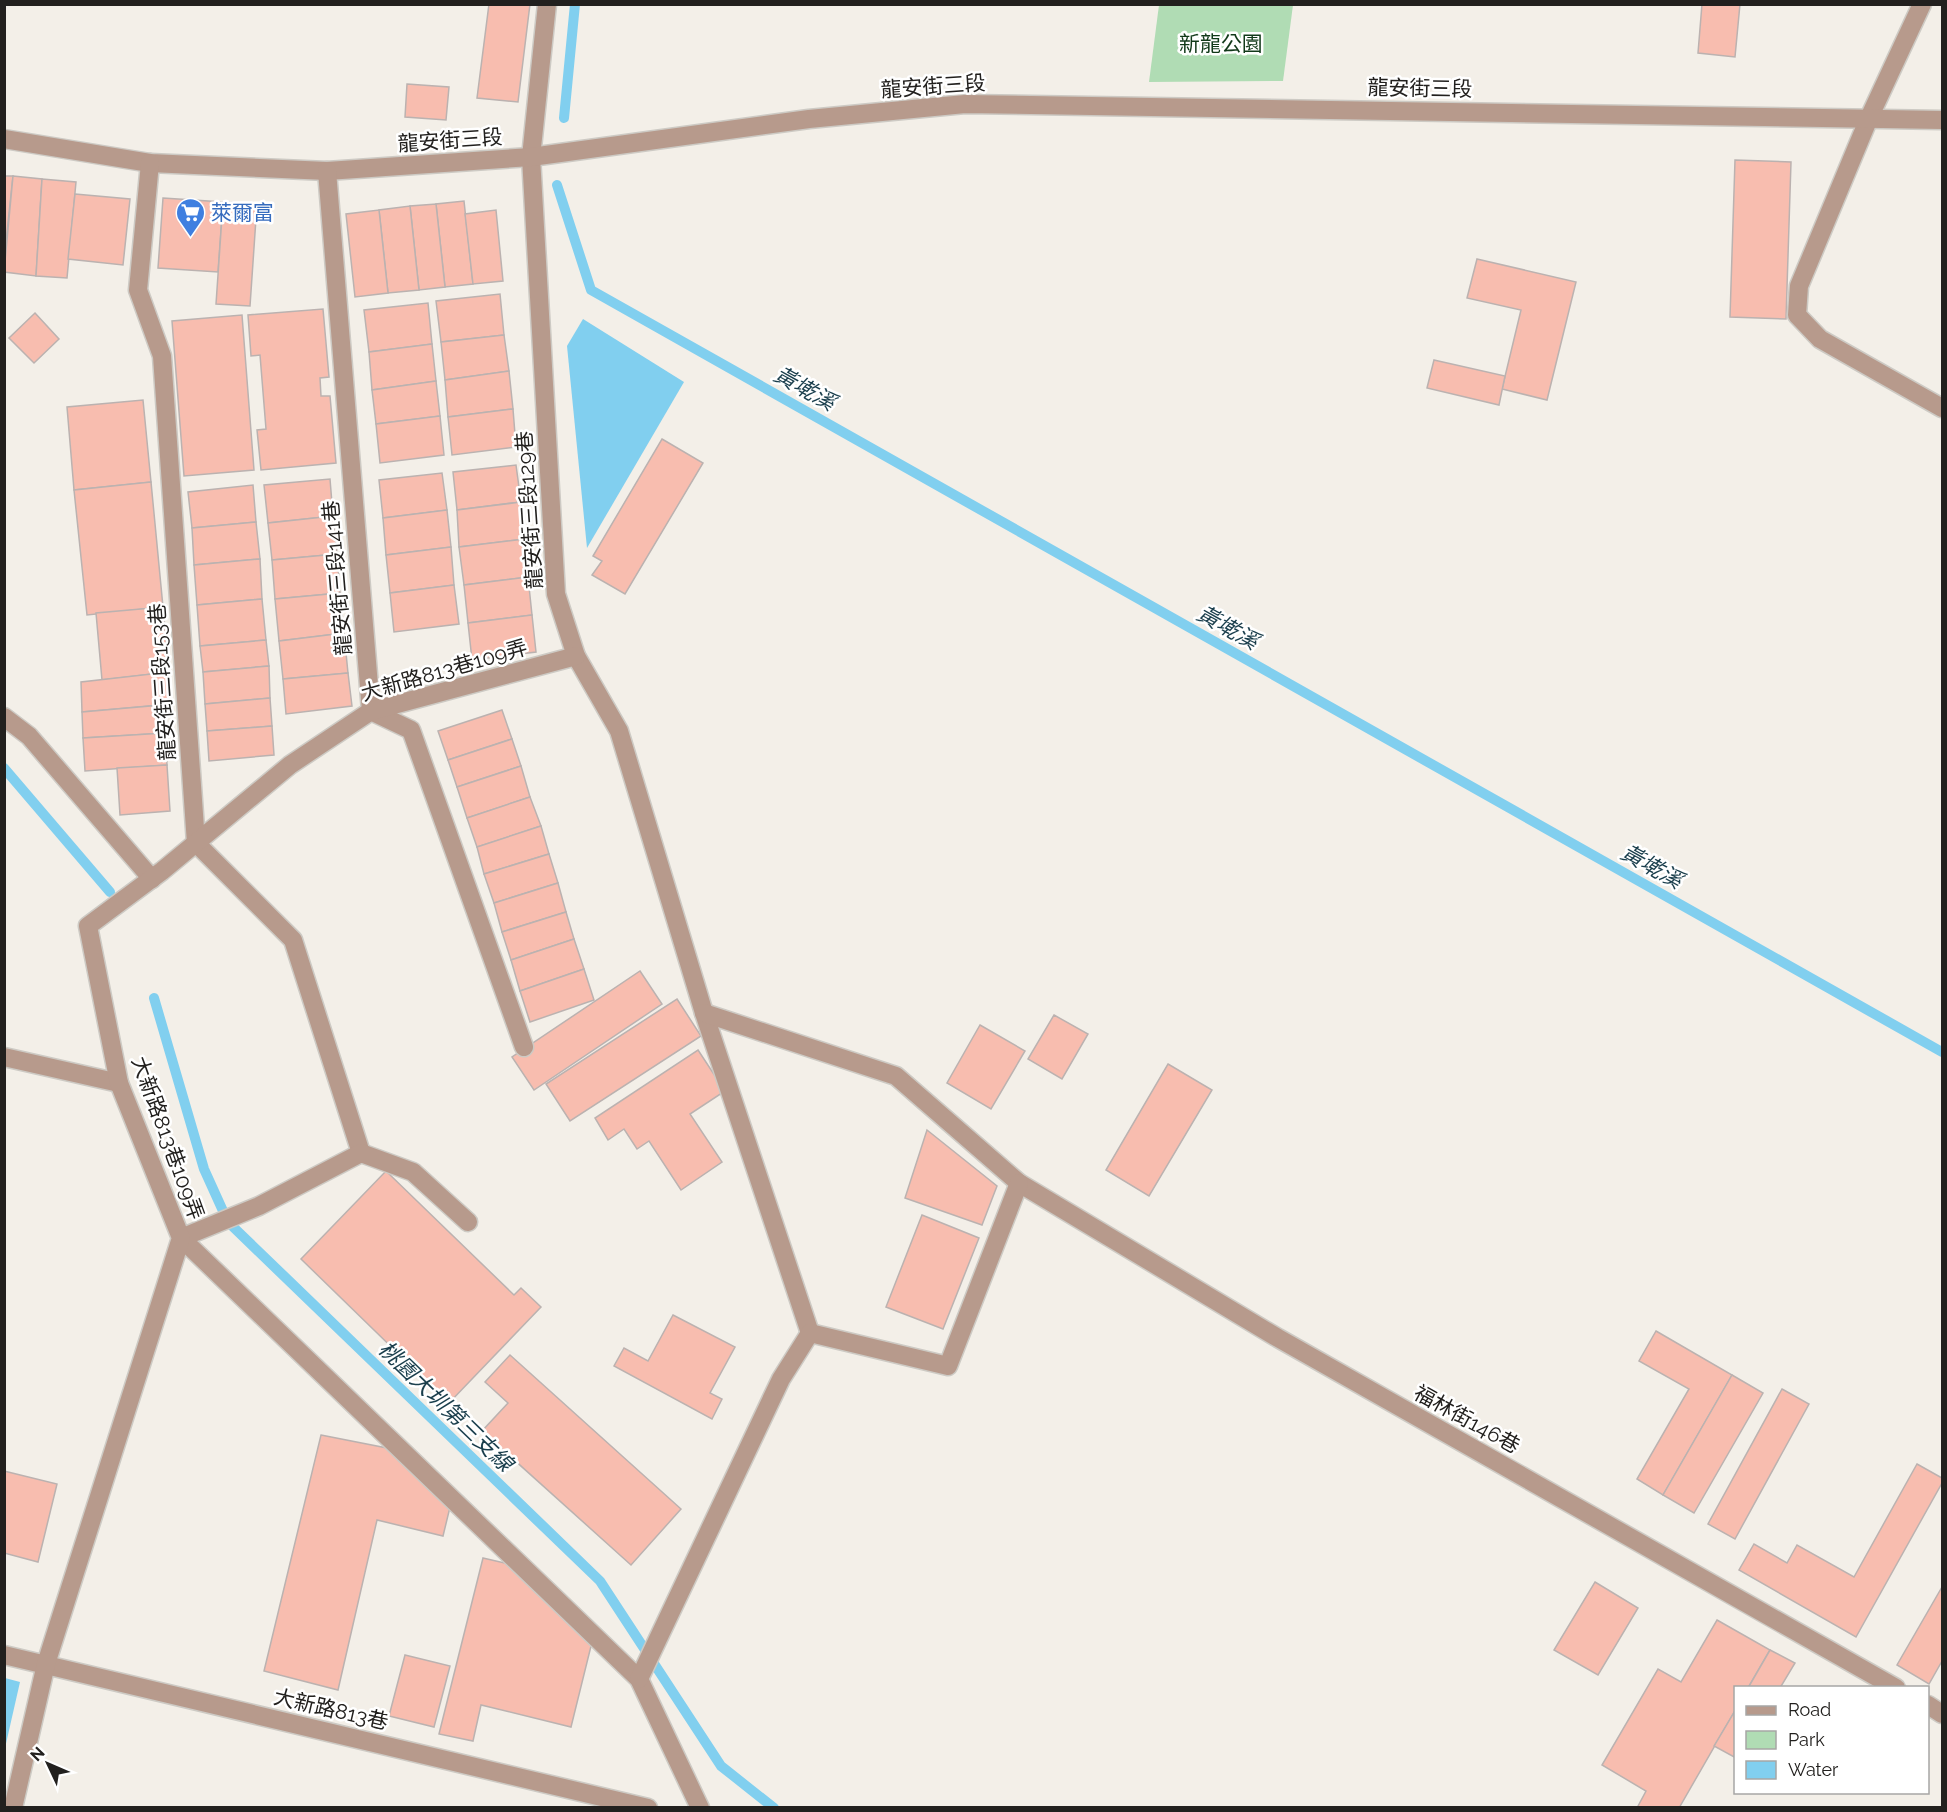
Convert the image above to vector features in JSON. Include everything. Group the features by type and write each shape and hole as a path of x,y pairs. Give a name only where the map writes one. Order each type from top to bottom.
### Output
{"street":[{"name":"龍安街三段129巷","path":"547,4 531,157 556,594 576,656 619,731 704,1013 810,1333"},
{"path":"1922,4 1869,118 1799,286 1797,315 1820,339 1942,408"},
{"name":"龍安街三段","path":"4,139 150,163 327,171 531,157 809,119 965,104 1942,120"},
{"name":"龍安街三段153巷","path":"150,163 138,290 162,356 196,843"},
{"name":"龍安街三段141巷","path":"327,171 370,711"},
{"name":"大新路813巷109弄","path":"13,1808 46,1664 181,1238 119,1083 88,926 152,879 290,765 370,711 576,656"},
{"path":"370,711 411,730 524,1047"},
{"path":"4,717 29,736 152,879"},
{"path":"196,843 293,940 361,1153"},
{"name":"福林街146巷","path":"704,1013 896,1076 1019,1183 1278,1338 1892,1686"},
{"path":"4,1057 119,1083"},
{"path":"468,1222 413,1172 361,1153 259,1206 181,1238 641,1674 700,1808"},
{"path":"641,1674 781,1378 810,1333 948,1366 1019,1183"},
{"name":"大新路813巷","path":"4,1654 648,1808"},
{"path":"1929,1706 1942,1714"}],"green space":[{"name":"新龍公園","path":"1159,5 1293,5 1283,81 1149,82"}],"water":[{"path":"583,319 684,382 587,548 567,346"},
{"path":"4,1678 20,1682 5,1748"}],"building":[{"path":"489,4 530,4 518,102 477,98"},
{"path":"1702,4 1740,4 1735,57 1698,53"},
{"path":"407,84 449,87 446,120 405,117"},
{"path":"1735,160 1791,162 1786,319 1730,317"},
{"path":"4,176 13,176 4,260"},
{"path":"13,176 42,179 36,276 4,272"},
{"path":"42,179 76,182 67,278 36,276"},
{"path":"75,194 130,199 123,265 68,259"},
{"path":"163,198 223,202 218,272 158,268"},
{"path":"464,201 473,284 445,287 436,204"},
{"path":"223,202 257,204 250,306 216,304"},
{"path":"436,204 445,287 419,290 410,206"},
{"path":"410,206 419,290 388,293 379,210"},
{"path":"379,210 388,293 355,297 346,214"},
{"path":"496,210 503,281 473,284 465,214"},
{"path":"1477,259 1576,282 1547,400 1502,389 1521,310 1467,298"},
{"path":"500,294 504,335 441,342 436,301"},
{"path":"428,303 432,344 369,352 364,310"},
{"path":"323,309 329,377 320,378 321,396 330,396 336,463 261,470 257,430 266,429 260,355 251,356 248,315"},
{"path":"35,313 59,339 34,363 9,338"},
{"path":"242,315 254,470 184,476 172,321"},
{"path":"504,335 509,371 445,380 441,342"},
{"path":"432,344 436,381 372,390 369,352"},
{"path":"1434,360 1505,376 1499,405 1427,388"},
{"path":"509,371 513,409 448,417 445,380"},
{"path":"436,381 440,416 376,424 372,390"},
{"path":"143,400 151,482 74,490 67,407"},
{"path":"513,409 516,447 452,455 448,417"},
{"path":"440,416 444,455 380,463 376,424"},
{"path":"662,439 703,463 625,594 592,575 602,561 593,556"},
{"path":"516,465 521,502 457,510 453,472"},
{"path":"442,473 447,510 383,518 379,480"},
{"path":"330,479 333,516 268,523 264,485"},
{"path":"151,482 163,607 87,615 74,490"},
{"path":"253,485 256,522 192,528 188,492"},
{"path":"521,502 525,539 459,547 457,510"},
{"path":"447,510 451,547 386,555 383,518"},
{"path":"333,516 337,554 272,560 268,523"},
{"path":"256,522 260,559 194,565 192,528"},
{"path":"525,539 528,577 464,585 459,547"},
{"path":"451,547 454,585 390,593 386,555"},
{"path":"337,554 340,593 275,599 272,560"},
{"path":"260,559 262,599 197,605 194,565"},
{"path":"528,577 532,615 468,623 464,585"},
{"path":"454,585 459,624 394,632 390,593"},
{"path":"340,593 344,633 279,641 275,599"},
{"path":"262,599 266,640 200,646 197,605"},
{"path":"163,607 169,672 102,680 96,613"},
{"path":"532,615 536,652 472,660 468,623"},
{"path":"344,633 348,673 283,679 279,641"},
{"path":"266,640 269,666 203,672 200,646"},
{"path":"269,666 270,698 205,704 203,672"},
{"path":"169,672 171,704 82,712 81,682"},
{"path":"348,673 352,706 286,714 283,679"},
{"path":"270,698 272,726 207,731 205,704"},
{"path":"162,705 165,733 83,738 82,712"},
{"path":"502,710 512,739 448,760 438,731"},
{"path":"272,726 274,755 209,761 207,731"},
{"path":"165,733 167,765 85,771 83,738"},
{"path":"512,739 521,766 457,787 448,760"},
{"path":"167,765 170,811 120,815 117,768"},
{"path":"521,766 530,797 467,818 457,787"},
{"path":"530,797 541,826 477,847 467,818"},
{"path":"541,826 549,854 484,874 477,847"},
{"path":"549,854 558,883 494,903 484,874"},
{"path":"558,883 566,912 502,932 494,903"},
{"path":"566,912 574,939 511,960 502,932"},
{"path":"574,939 584,969 520,991 511,960"},
{"path":"584,969 594,1000 530,1022 520,991"},
{"path":"640,971 662,1004 534,1090 512,1057"},
{"path":"677,999 701,1036 570,1121 546,1084"},
{"path":"1054,1015 1088,1034 1062,1079 1028,1059"},
{"path":"980,1025 1025,1051 991,1109 947,1083"},
{"path":"698,1050 725,1091 690,1114 722,1162 681,1190 649,1141 637,1149 624,1129 608,1140 595,1118"},
{"path":"1168,1064 1212,1090 1149,1196 1106,1170"},
{"path":"927,1130 997,1186 982,1225 905,1198"},
{"path":"386,1171 514,1295 521,1288 541,1307 449,1403 301,1259"},
{"path":"922,1215 979,1238 943,1329 886,1307"},
{"path":"673,1315 735,1347 710,1393 722,1399 712,1419 614,1366 624,1348 648,1361"},
{"path":"1656,1331 1732,1375 1663,1495 1637,1479 1689,1389 1639,1361"},
{"path":"510,1355 681,1509 631,1565 482,1431 508,1403 485,1382"},
{"path":"1732,1375 1763,1393 1694,1513 1663,1495"},
{"path":"1782,1389 1809,1404 1735,1539 1708,1524"},
{"path":"321,1435 392,1449 451,1503 443,1536 377,1520 338,1690 264,1671"},
{"path":"1917,1464 1942,1478 1942,1483 1856,1637 1739,1570 1754,1544 1787,1563 1797,1545 1854,1577"},
{"path":"4,1471 57,1484 38,1562 4,1553"},
{"path":"483,1558 518,1566 593,1638 571,1727 481,1705 473,1741 439,1734"},
{"path":"1595,1582 1638,1608 1598,1675 1554,1650"},
{"path":"1942,1587 1942,1661 1929,1684 1897,1665"},
{"path":"1717,1620 1770,1650 1749,1686 1734,1686 1734,1712 1679,1808 1637,1808 1646,1791 1602,1765 1658,1669 1681,1682"},
{"path":"1770,1650 1795,1663 1781,1686 1749,1686"},
{"path":"405,1655 450,1666 434,1727 389,1716"},
{"path":"1734,1712 1734,1757 1714,1746"}],"waterway":[{"name":"黃墘溪","path":"564,118 575,4"},
{"name":"黃墘溪","path":"557,185 591,290 1942,1052"},
{"name":"桃園大圳第三支線","path":"4,768 110,892"},
{"name":"桃園大圳第三支線","path":"154,998 204,1169 228,1222 600,1581 721,1766 774,1808"}],"place":[{"name":"萊爾富","path":"190,238"}]}
